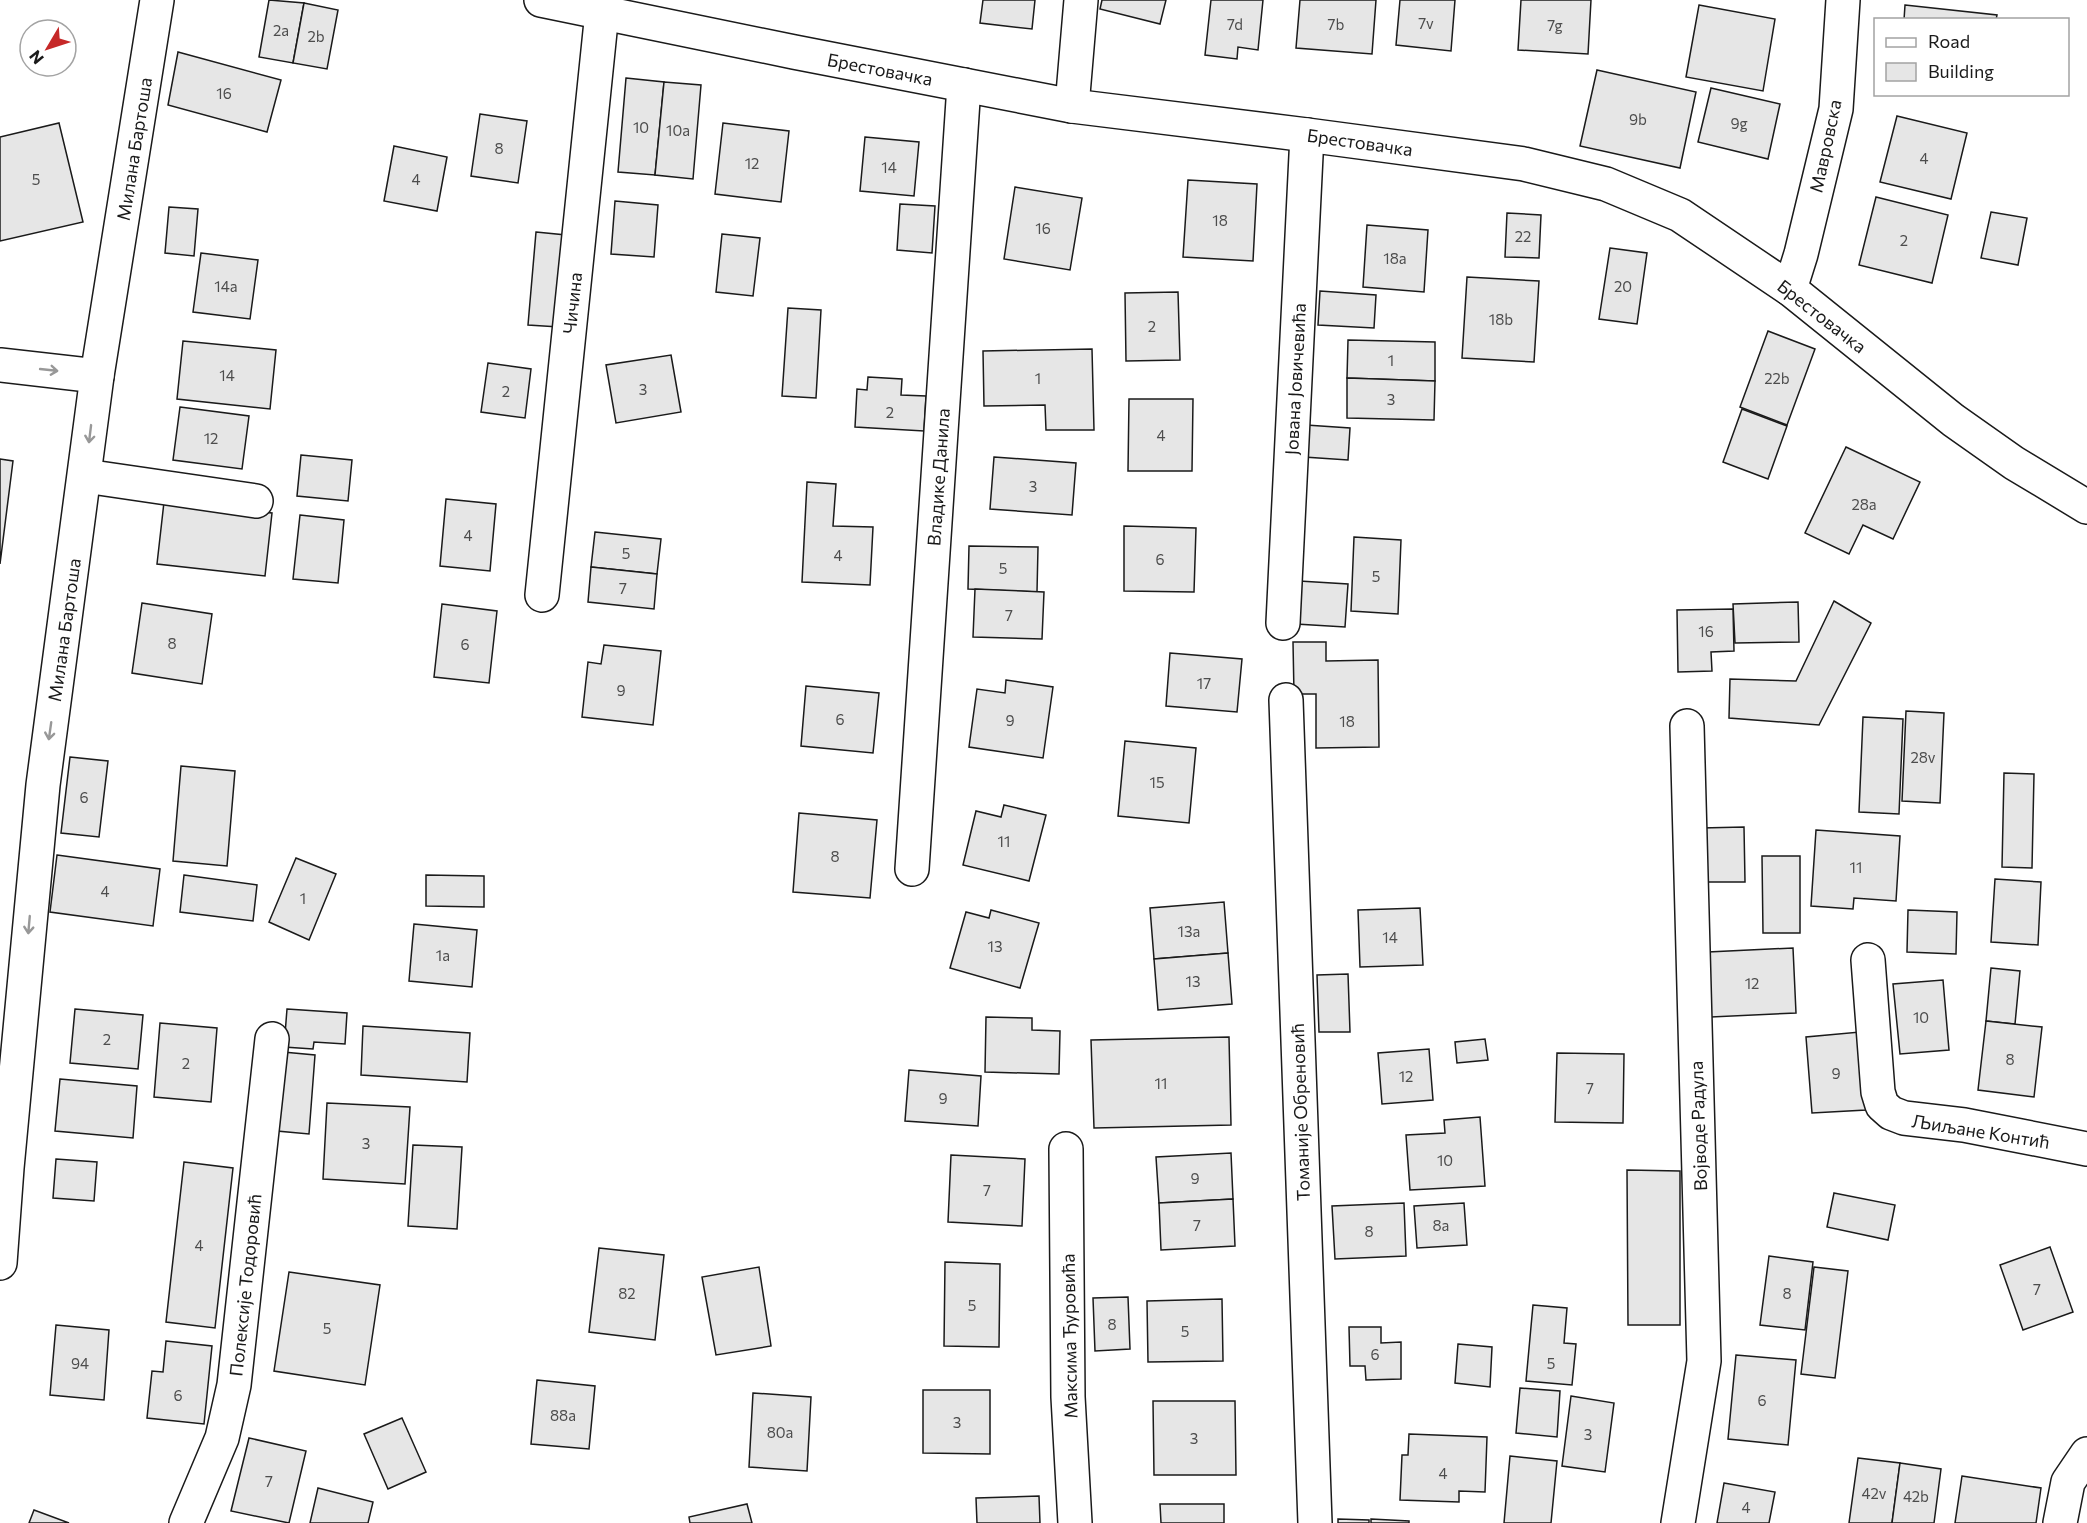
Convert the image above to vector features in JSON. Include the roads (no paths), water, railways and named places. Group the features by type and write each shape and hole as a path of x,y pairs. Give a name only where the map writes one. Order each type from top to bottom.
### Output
{"street":[{"name":"Милана Бартоша","path":"0,1263 43,785 97,376 157,0"},
{"name":"Брестовачка","path":"541,0 1071,106 1524,164 1606,184 1680,215 1790,289 1953,420 2014,463 2087,507"},
{"path":"1071,106 1081,0"},
{"name":"Мавровска","path":"1790,289 1801,254 1836,109 1843,0"},
{"name":"Чичина","path":"542,595 602,12"},
{"name":"Владике Данила","path":"912,869 964,85"},
{"name":"Јована Јовичевића","path":"1283,623 1307,135"},
{"path":"0,365 97,376"},
{"path":"85,476 256,501"},
{"name":"Томаније Обреновић","path":"1286,700 1315,1523"},
{"name":"Војводе Радула","path":"1678,1523 1704,1361 1687,726"},
{"name":"Љиљане Контић","path":"1868,960 1878,1092 1882,1105 1891,1113 1904,1118 1964,1125 2087,1149"},
{"name":"Полексије Тодоровић","path":"186,1523 222,1438 234,1385 272,1039"},
{"name":"Максима Ђуровића","path":"1066,1149 1068,1398 1075,1523"},
{"path":"2060,1523 2068,1482 2087,1454"}]}
